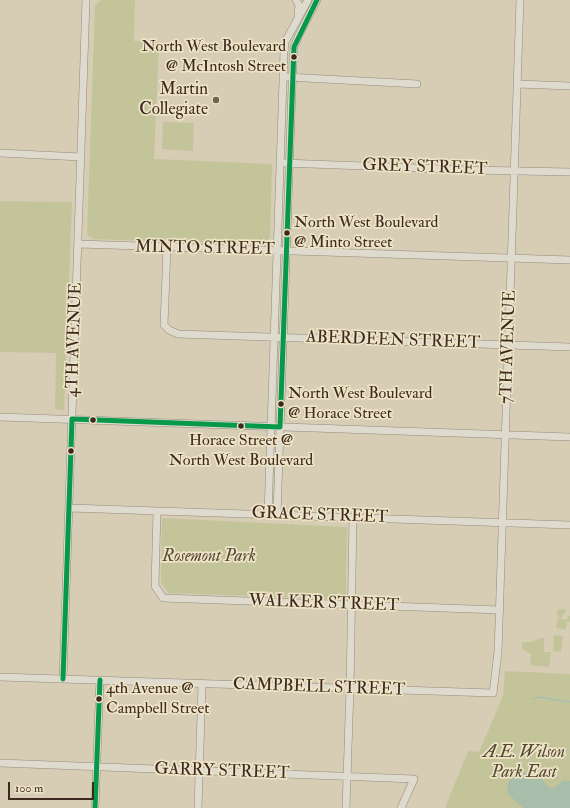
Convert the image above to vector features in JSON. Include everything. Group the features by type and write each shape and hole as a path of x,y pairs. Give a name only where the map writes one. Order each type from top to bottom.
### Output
{"street":[{"name":"4TH AVENUE","path":"63,679 82,157 86,0"},
{"path":"296,0 299,5 298,18"},
{"path":"268,514 285,42 308,0"},
{"path":"277,514 294,47 317,0"},
{"name":"7TH AVENUE","path":"493,693 498,652 500,610 520,0"},
{"path":"283,77 417,84"},
{"path":"518,84 570,86"},
{"path":"0,153 82,157"},
{"name":"GREY STREET","path":"280,163 570,172"},
{"name":"MINTO STREET","path":"79,244 570,260"},
{"name":"ABERDEEN STREET","path":"166,248 164,325 169,330 178,334 570,348"},
{"path":"0,417 570,436"},
{"name":"GRACE STREET","path":"70,508 570,525"},
{"name":"WALKER STREET","path":"157,511 155,586 163,598 500,610"},
{"path":"346,808 353,517"},
{"name":"CAMPBELL STREET","path":"0,677 493,693"},
{"path":"95,808 100,680"},
{"path":"198,808 202,684"},
{"name":"GARRY STREET","path":"0,763 414,779 401,808"}],"green space":[{"path":"101,0 135,0 134,41 159,41 154,159 272,164 270,238 263,245 94,239 87,235 95,6"},
{"path":"163,122 194,123 193,151 162,149"},
{"path":"0,201 72,202 64,410 55,409 56,353 0,352"},
{"name":"Rosemont Park","path":"162,518 347,527 346,599 168,593 161,582"},
{"path":"559,609 564,609 566,611 561,618 557,616 557,611"},
{"path":"568,616 570,616 570,622 567,622 566,630 556,628 558,618 567,620"},
{"path":"554,635 563,636 561,652 553,651"},
{"path":"544,637 544,652 551,652 549,667 530,665 531,654 522,649 522,642 531,642"},
{"name":"A.E. Wilson Park East","path":"505,671 570,674 570,808 445,808 468,751 479,752 503,696"}],"shaded area":[{"path":"518,771 536,775 542,779 548,787 553,788 564,780 570,781 570,808 523,808 509,795 507,790 508,783"}],"waterway":[{"path":"534,699 539,697 570,702"}],"transit line":[{"path":"72,419 280,427 294,47 317,0"},
{"path":"63,679 72,419"},
{"path":"95,808 100,680"}],"place":[{"name":"North West Boulevard @ McIntosh Street","path":"294,57"},
{"name":"Martin Collegiate","path":"216,100"},
{"name":"North West Boulevard @ Minto Street","path":"287,233"},
{"name":"North West Boulevard @ Horace Street","path":"281,404"},
{"name":"Horace Street @ North West Boulevard","path":"241,426"},
{"name":"4th Avenue @ Campbell Street","path":"99,699"}]}
